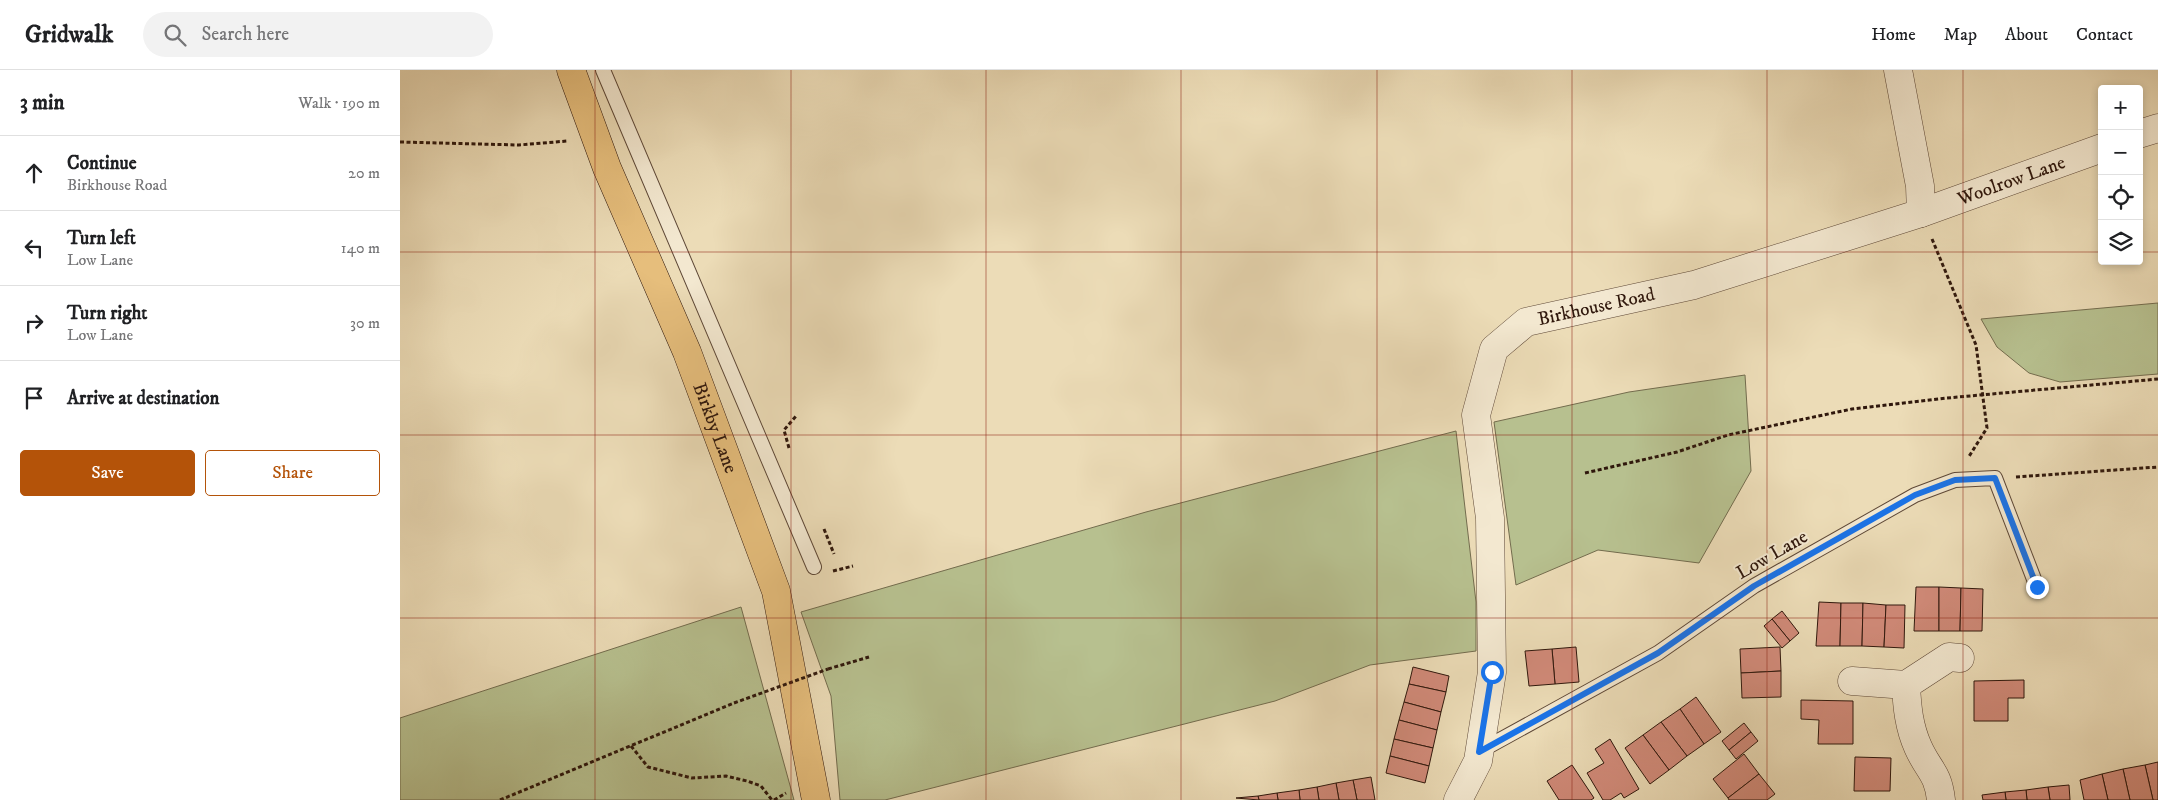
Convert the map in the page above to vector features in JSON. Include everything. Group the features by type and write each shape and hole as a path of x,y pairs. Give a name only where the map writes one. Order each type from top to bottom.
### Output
{"main road":[{"name":"Birkby Lane","path":"571,70 607,168 687,352 776,591 816,800"}],"street":[{"path":"1898,70 1920,186 1922,213"},
{"path":"2143,133 2158,128"},
{"name":"Woolrow Lane","path":"1922,213 2098,149"},
{"name":"Birkhouse Road","path":"1458,800 1478,761 1492,672 1490,518 1476,414 1494,350 1526,322 1694,284 1922,213"},
{"path":"1852,681 1906,686 1949,657 1960,658"},
{"path":"1906,686 1907,714 1918,748 1939,782 1941,800"}],"lane":[{"path":"603,70 814,567"},
{"path":"1995,478 2037,587"},
{"name":"Low Lane","path":"1479,752 1658,653 1754,586 1915,495 1955,480 1995,478"}],"path":[{"path":"400,142 519,145 564,143 594,131"},
{"path":"1922,213 1976,345 1986,428 1976,445"},
{"path":"1585,473 1677,452 1728,436 1852,409 2158,380"},
{"path":"790,449 784,430 798,415"},
{"path":"1995,478 2158,467"},
{"path":"820,521 834,556"},
{"path":"833,572 834,564"},
{"path":"500,800 734,703 869,657"},
{"path":"631,746 648,767 692,778 726,776 747,781 761,786 772,800"}],"green space":[{"path":"2158,303 2158,374 2060,382 2029,373 1997,347 1981,319"},
{"path":"1745,375 1751,471 1699,563 1598,550 1516,585 1494,422 1629,392"},
{"path":"1456,431 1476,602 1476,651 1370,665 1275,701 885,800 840,800 831,696 801,612 1146,512"},
{"path":"741,607 794,800 400,800 400,718"}],"building":[{"path":"1916,587 1939,587 1939,631 1914,631"},
{"path":"1939,587 1961,588 1960,631 1939,631"},
{"path":"1961,588 1983,589 1982,631 1960,631"},
{"path":"1819,602 1841,603 1840,646 1816,646"},
{"path":"1841,603 1863,603 1862,646 1840,646"},
{"path":"1863,603 1886,605 1884,647 1862,646"},
{"path":"1886,605 1905,605 1904,648 1884,647"},
{"path":"1782,611 1799,633 1790,641 1772,619"},
{"path":"1772,619 1790,641 1782,648 1764,626"},
{"path":"1576,647 1579,682 1555,684 1552,649"},
{"path":"1780,647 1781,671 1741,673 1740,649"},
{"path":"1552,649 1555,684 1529,686 1525,651"},
{"path":"1413,667 1449,676 1446,692 1409,684"},
{"path":"1781,671 1781,697 1742,698 1741,673"},
{"path":"2024,680 2024,698 2008,698 2008,721 1974,721 1974,681"},
{"path":"1409,684 1446,692 1441,712 1404,702"},
{"path":"1696,697 1721,732 1704,744 1680,709"},
{"path":"1801,700 1853,701 1853,744 1818,744 1819,720 1801,719"},
{"path":"1404,702 1441,712 1437,730 1399,720"},
{"path":"1680,709 1704,744 1687,756 1661,722"},
{"path":"1399,720 1437,730 1433,748 1394,739"},
{"path":"1661,722 1687,756 1669,770 1643,735"},
{"path":"1744,723 1751,732 1729,750 1722,741"},
{"path":"1751,732 1758,741 1736,759 1729,750"},
{"path":"1643,735 1669,770 1650,784 1625,748"},
{"path":"1394,739 1433,748 1429,766 1390,756"},
{"path":"1610,739 1639,789 1624,798 1621,793 1610,800 1603,800 1587,773 1604,763 1595,749"},
{"path":"1744,754 1759,774 1728,798 1713,779"},
{"path":"1390,756 1429,766 1425,783 1386,773"},
{"path":"1855,757 1891,758 1890,791 1854,791"},
{"path":"2158,762 2158,800 2153,800 2145,765"},
{"path":"1572,765 1594,798 1591,800 1559,800 1547,781"},
{"path":"2145,765 2153,800 2130,800 2123,769"},
{"path":"2123,769 2130,800 2108,800 2102,774"},
{"path":"1759,774 1775,794 1767,800 1729,800 1728,798"},
{"path":"2102,774 2108,800 2084,800 2080,780"},
{"path":"1371,777 1375,800 1357,800 1353,780"},
{"path":"1353,780 1357,800 1339,800 1336,783"},
{"path":"1336,783 1339,800 1319,800 1317,787"},
{"path":"2069,785 2070,800 2050,800 2048,787"},
{"path":"1317,787 1319,800 1300,800 1299,790"},
{"path":"2048,787 2050,800 2027,800 2026,790"},
{"path":"1299,790 1300,800 1278,800 1277,793"},
{"path":"2026,790 2027,800 2006,800 2005,792"},
{"path":"2005,792 2006,800 1983,800 1982,795"},
{"path":"1277,793 1278,800 1259,800 1258,796"},
{"path":"1258,796 1259,800 1236,798"}],"route":[{"path":"1492,672 1479,752 1658,653 1754,586 1915,495 1955,480 1995,478 2037,587"}]}
